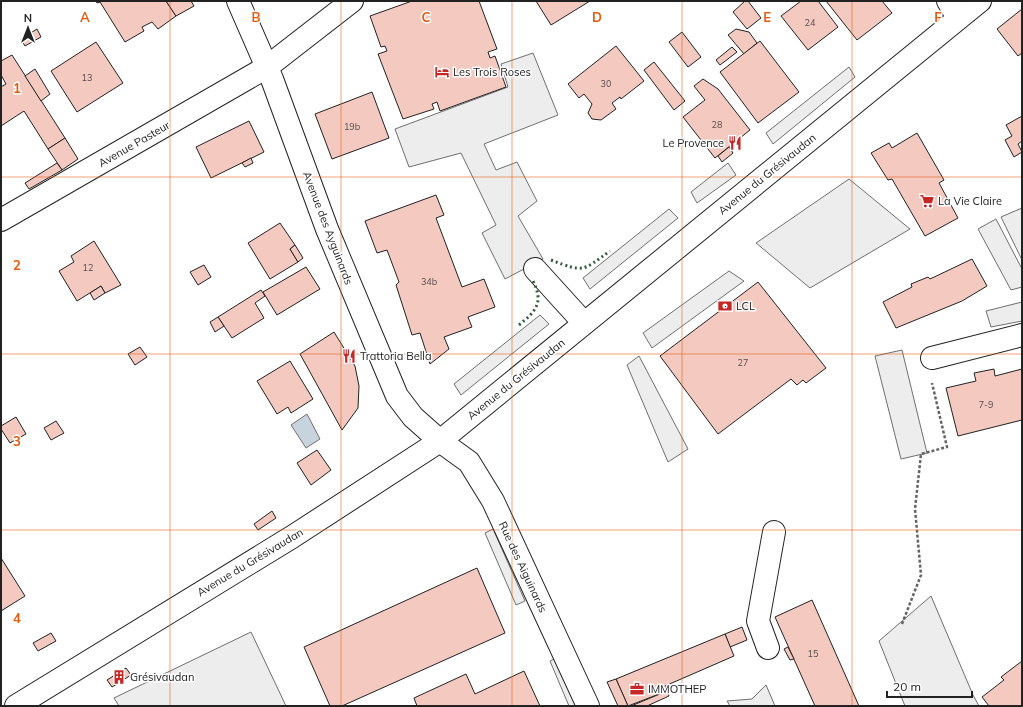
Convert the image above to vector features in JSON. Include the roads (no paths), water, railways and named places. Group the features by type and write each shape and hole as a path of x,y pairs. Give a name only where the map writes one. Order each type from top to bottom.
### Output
{"street":[{"name":"Avenue des Ayguinards","path":"238,1 267,67 327,229 397,396 413,417 440,442"},
{"name":"Avenue Pasteur","path":"1,220 267,67 352,1"},
{"name":"Avenue du Grésivaudan","path":"16,706 292,537 440,442 584,323 953,10 980,1"},
{"path":"535,269 584,323"},
{"path":"932,358 1022,335"},
{"name":"Rue des Aiguinards","path":"440,442 470,462 493,501 588,706"},
{"path":"768,648 758,621 774,532"}],"place":[{"name":"Les Trois Roses","path":"442,72"},
{"name":"Le Provence","path":"735,143"},
{"name":"La Vie Claire","path":"927,201"},
{"name":"LCL","path":"725,306"},
{"name":"Trattoria Bella","path":"349,356"},
{"name":"Grésivaudan","path":"119,677"},
{"name":"IMMOTHEP","path":"637,689"}]}
